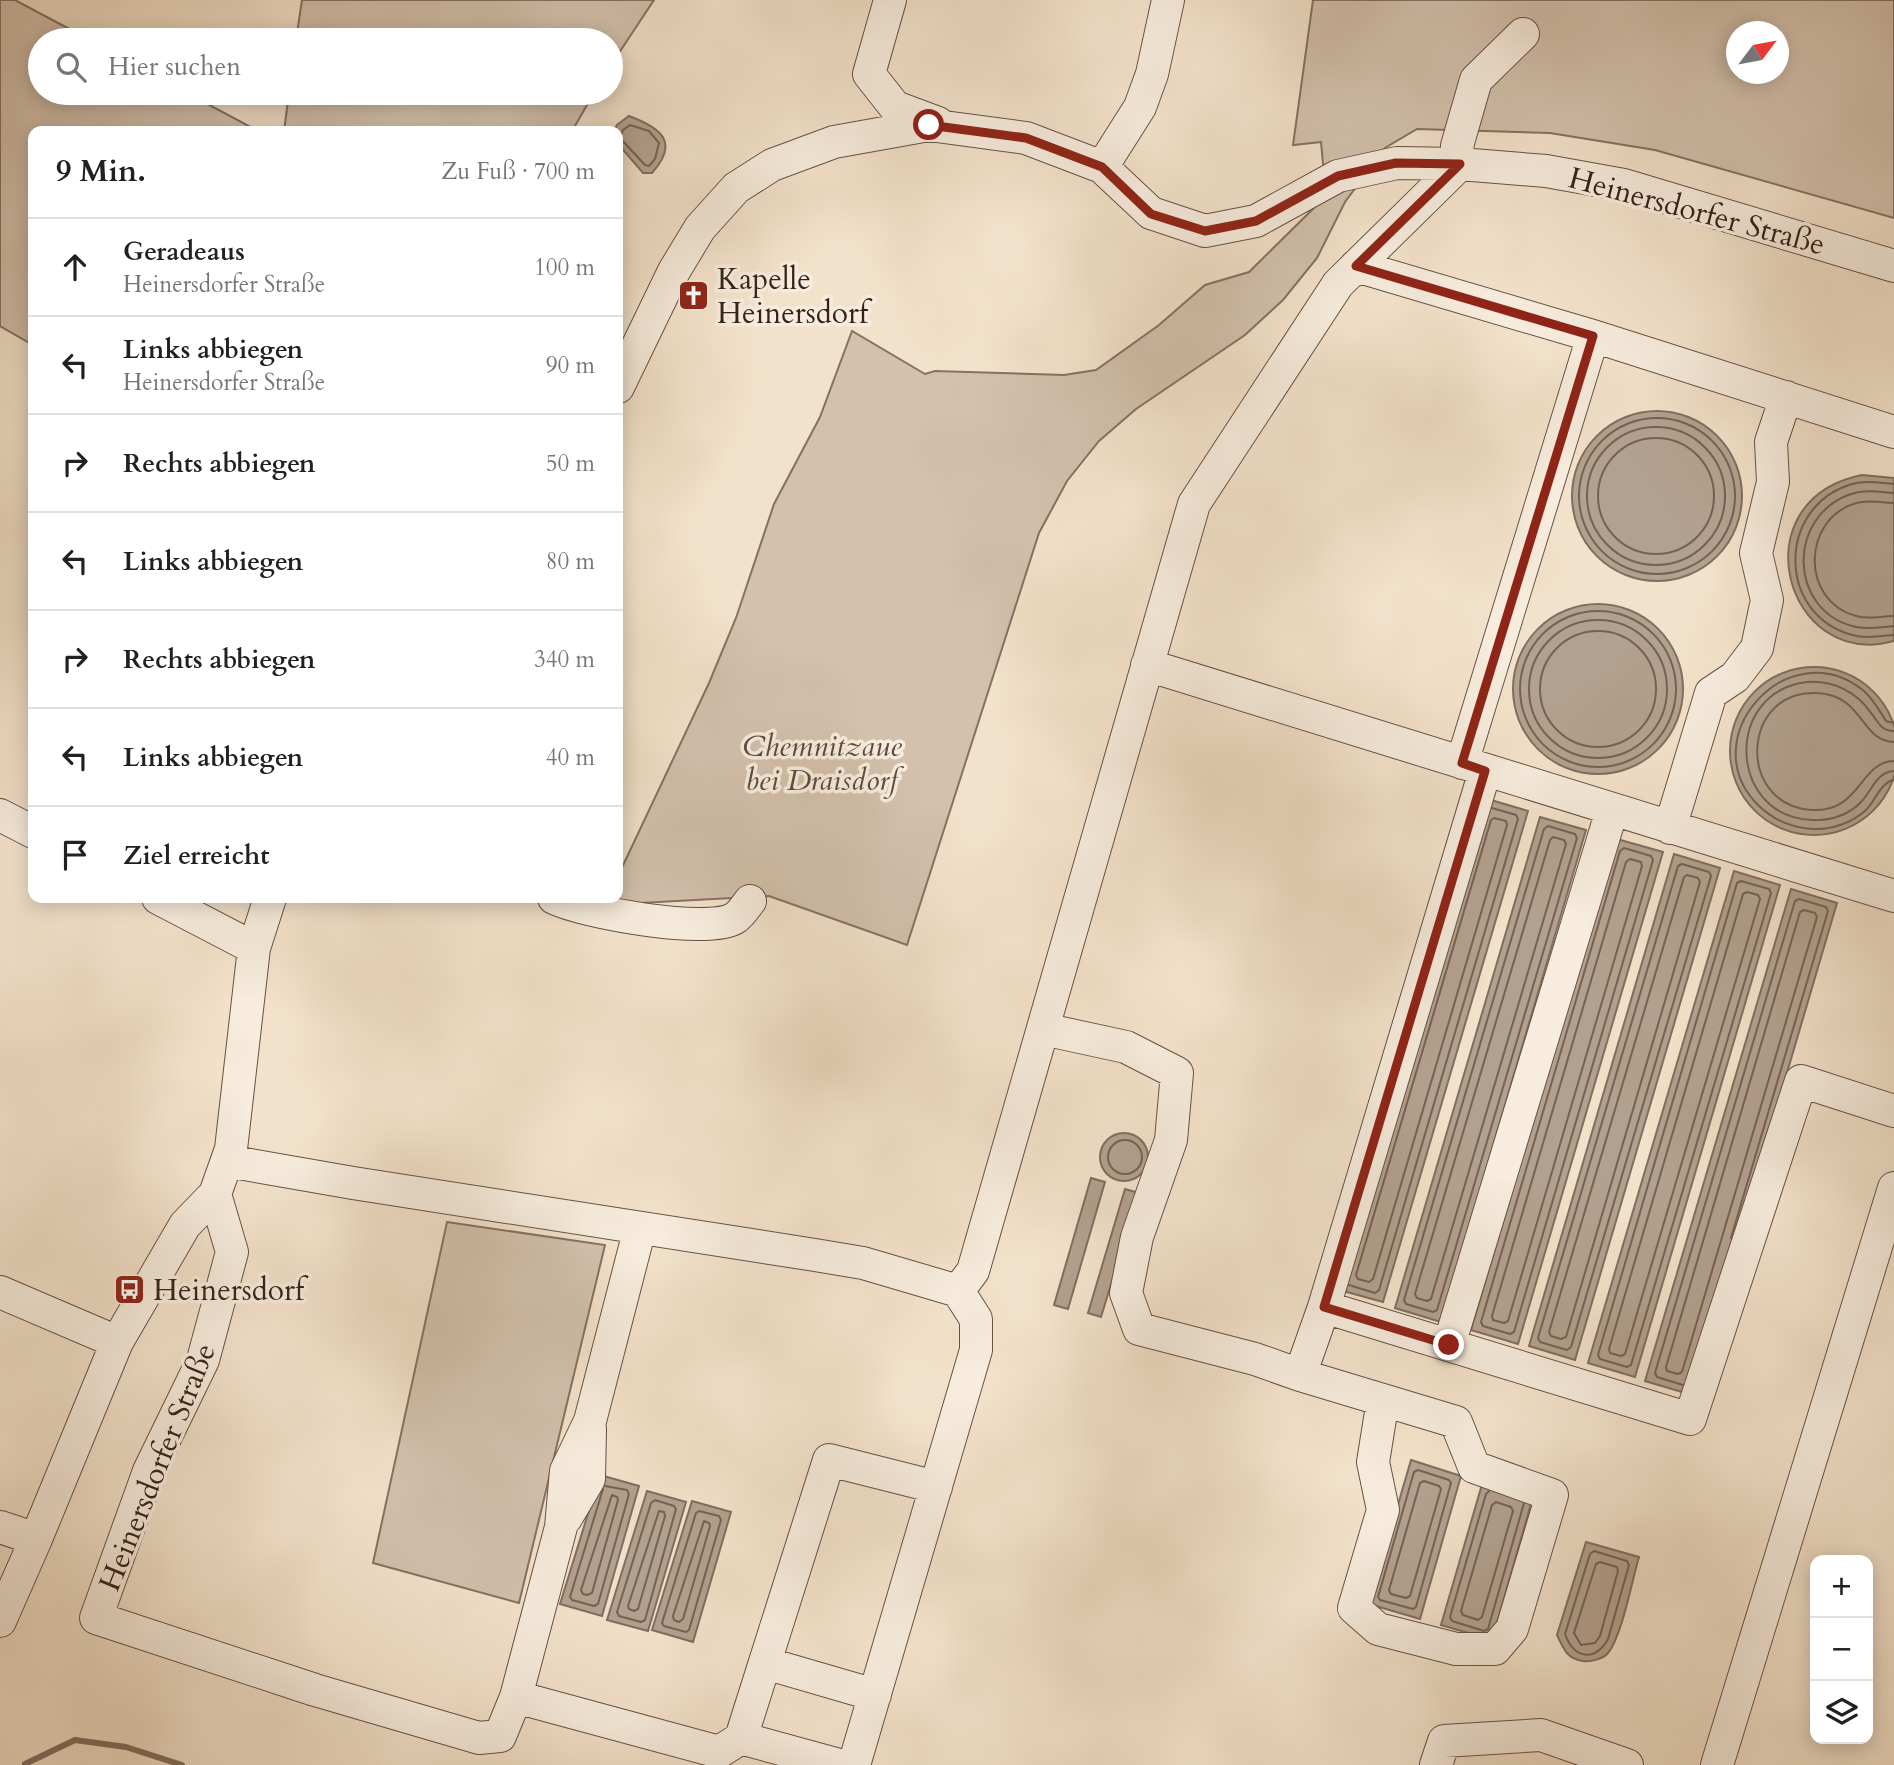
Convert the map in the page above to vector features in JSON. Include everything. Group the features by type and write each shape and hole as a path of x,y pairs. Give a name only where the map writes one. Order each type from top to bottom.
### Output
{"street":[{"path":"890,0 869,75 895,107 934,123"},
{"path":"1102,167 1140,107 1152,74 1168,0"},
{"path":"958,1291 973,1270 1194,504 1338,284 1460,164 1457,146 1476,80 1523,34"},
{"name":"Heinersdorfer Straße","path":"623,377 674,271 700,228 736,188 772,164 834,142 934,123 1026,138 1102,167 1151,214 1205,231 1256,221 1338,176 1396,163 1460,164 1546,171 1623,185 1894,266"},
{"path":"1356,266 1593,336 1894,432"},
{"path":"1300,1375 1324,1307 1593,336"},
{"path":"1670,828 1711,693 1735,677 1757,648 1767,600 1756,553 1773,482 1771,442 1786,397"},
{"path":"1147,665 1894,896"},
{"path":"1449,1345 1612,810"},
{"path":"0,815 28,829"},
{"path":"565,903 621,917 681,924 735,918 750,901"},
{"path":"168,903 254,948"},
{"path":"0,1621 117,1342 185,1225 215,1194 231,1149 254,948 268,903"},
{"path":"1042,1029 1126,1047 1177,1073 1171,1140 1137,1237 1125,1293 1139,1329 1255,1359 1456,1422 1474,1467 1552,1495 1511,1629 1495,1649 1456,1649 1378,1629 1354,1608 1383,1510 1373,1462 1383,1400"},
{"path":"1324,1307 1690,1419 1801,1081 1894,1111"},
{"path":"227,1161 863,1263 958,1291 976,1319 976,1350 854,1765"},
{"path":"1717,1765 1894,1188"},
{"name":"Heinersdorfer Straße","path":"215,1194 232,1252 203,1360 149,1471 96,1618 315,1690 480,1738 500,1736 516,1697"},
{"path":"640,1228 590,1421 566,1471 561,1527 516,1697 719,1752 741,1738 829,1460 936,1488"},
{"path":"0,1292 117,1342"},
{"path":"0,1527 36,1539"},
{"path":"765,1662 875,1695"},
{"path":"1436,1765 1444,1741 1541,1735 1617,1763"},
{"path":"741,1738 839,1765"}],"green space":[{"path":"0,0 15,0 68,28 28,28 28,105 209,105 249,126 28,126 28,342 0,326"},
{"path":"302,0 654,0 623,47 623,28 298,28"},
{"name":"Chemnitzaue bei Draisdorf","path":"1313,0 1894,0 1894,218 1655,150 1550,133 1417,129 1385,148 1345,202 1317,258 1283,300 1245,335 1136,409 1099,441 1067,481 1039,533 907,945 769,896 604,905 623,903 623,865 709,683 736,618 774,504 820,417 852,331 925,374 935,371 1064,375 1096,370 1159,325 1205,285 1249,272 1326,196 1321,142 1293,145"},
{"path":"287,105 587,105 575,126 285,126"},
{"path":"447,1222 605,1245 519,1603 373,1563"}],"water":[{"path":"629,116 650,126 663,137 665,153 652,173 643,173 623,150 623,126 617,125"},
{"path":"1657,411 1689,418 1717,436 1735,464 1742,496 1735,528 1717,556 1689,574 1657,581 1625,574 1597,556 1579,528 1572,496 1579,464 1597,436 1625,418"},
{"path":"1862,475 1894,478 1894,641 1856,644 1826,631 1803,608 1791,579 1789,546 1799,516 1823,491"},
{"path":"1598,604 1630,611 1658,629 1676,657 1683,689 1676,721 1658,749 1630,767 1598,774 1566,767 1538,749 1520,721 1513,689 1520,657 1538,629 1566,611"},
{"path":"1814,667 1846,673 1874,691 1895,729 1895,773 1892,783 1874,811 1846,829 1814,835 1782,829 1754,811 1736,783 1730,751 1736,719 1754,691 1782,673"},
{"path":"1481,797 1528,811 1383,1302 1336,1289"},
{"path":"1540,817 1586,830 1441,1322 1395,1308"},
{"path":"1617,839 1663,852 1518,1344 1471,1330"},
{"path":"1674,854 1720,868 1575,1360 1529,1346"},
{"path":"1734,871 1780,885 1635,1377 1588,1363"},
{"path":"1791,889 1837,903 1692,1395 1645,1381"},
{"path":"1124,1133 1133,1134 1141,1140 1147,1148 1147,1166 1141,1174 1133,1180 1124,1181 1115,1180 1107,1174 1101,1166 1100,1157 1101,1148 1107,1140 1115,1134"},
{"path":"1091,1178 1105,1182 1068,1309 1054,1305"},
{"path":"1125,1189 1139,1193 1101,1317 1088,1313"},
{"path":"1411,1460 1461,1476 1420,1619 1369,1604"},
{"path":"600,1475 639,1486 602,1616 560,1604"},
{"path":"1483,1481 1533,1497 1492,1640 1441,1625"},
{"path":"647,1491 686,1502 648,1631 607,1620"},
{"path":"692,1501 731,1512 693,1642 652,1630"},
{"path":"1586,1542 1639,1557 1613,1645 1603,1657 1586,1661 1569,1655 1557,1635"}],"waterway":[{"path":"25,1764 75,1740 126,1747 182,1765"}],"place":[{"name":"Kapelle Heinersdorf","path":"694,296"},
{"name":"Heinersdorf","path":"130,1290"}],"route":[{"path":"929,125 1026,138 1102,167 1151,214 1205,231 1256,221 1338,176 1396,163 1460,164 1356,266 1593,336 1462,763 1485,771 1324,1307 1449,1345"}]}
